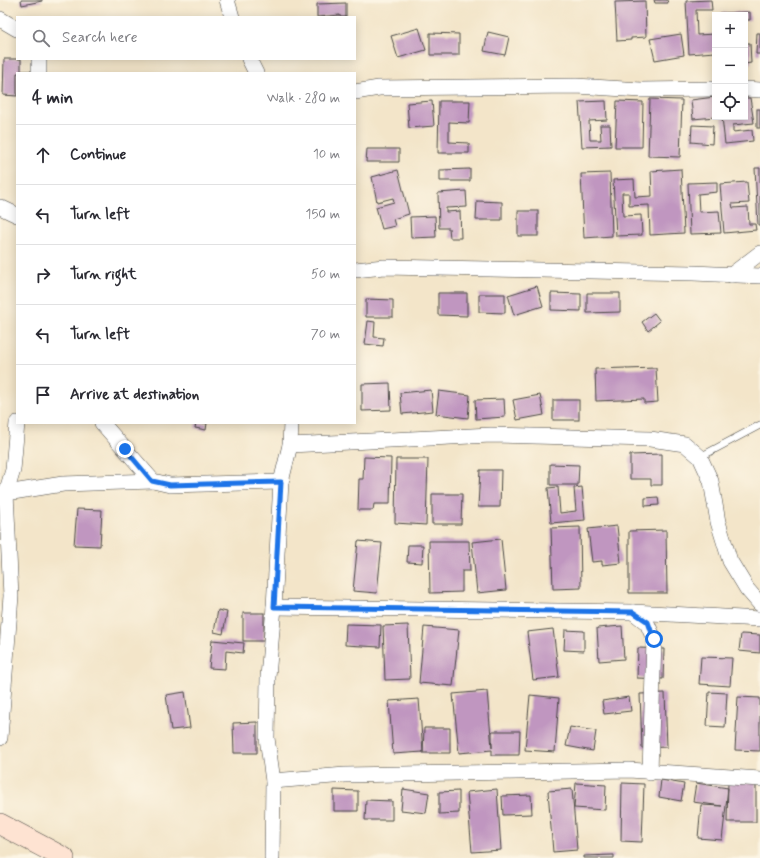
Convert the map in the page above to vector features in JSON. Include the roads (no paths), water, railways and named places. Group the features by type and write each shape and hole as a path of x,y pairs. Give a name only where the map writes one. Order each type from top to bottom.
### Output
{"street":[{"path":"0,20 16,28"},
{"path":"39,60 39,72"},
{"path":"250,60 256,72"},
{"path":"356,92 380,88 576,86 641,90 712,89"},
{"path":"748,89 760,90"},
{"path":"0,207 16,215"},
{"path":"731,275 760,253"},
{"path":"356,270 384,267 760,276"},
{"path":"0,738 11,596 3,494 13,470 17,424"},
{"path":"103,424 152,481"},
{"path":"272,858 273,782 267,738 268,685 281,482 290,445 291,424"},
{"path":"290,445 491,435 650,439 685,444 700,457 710,481 718,522 730,561 747,589 760,604"},
{"path":"3,494 63,484 152,481 170,485 281,482"},
{"path":"274,607 633,612 760,619"},
{"path":"633,612 648,622 654,639 650,773"},
{"path":"273,782 353,775 629,770 650,773 760,779"},
{"path":"0,824 64,858"}],"lane":[{"path":"700,457 760,425"}]}
